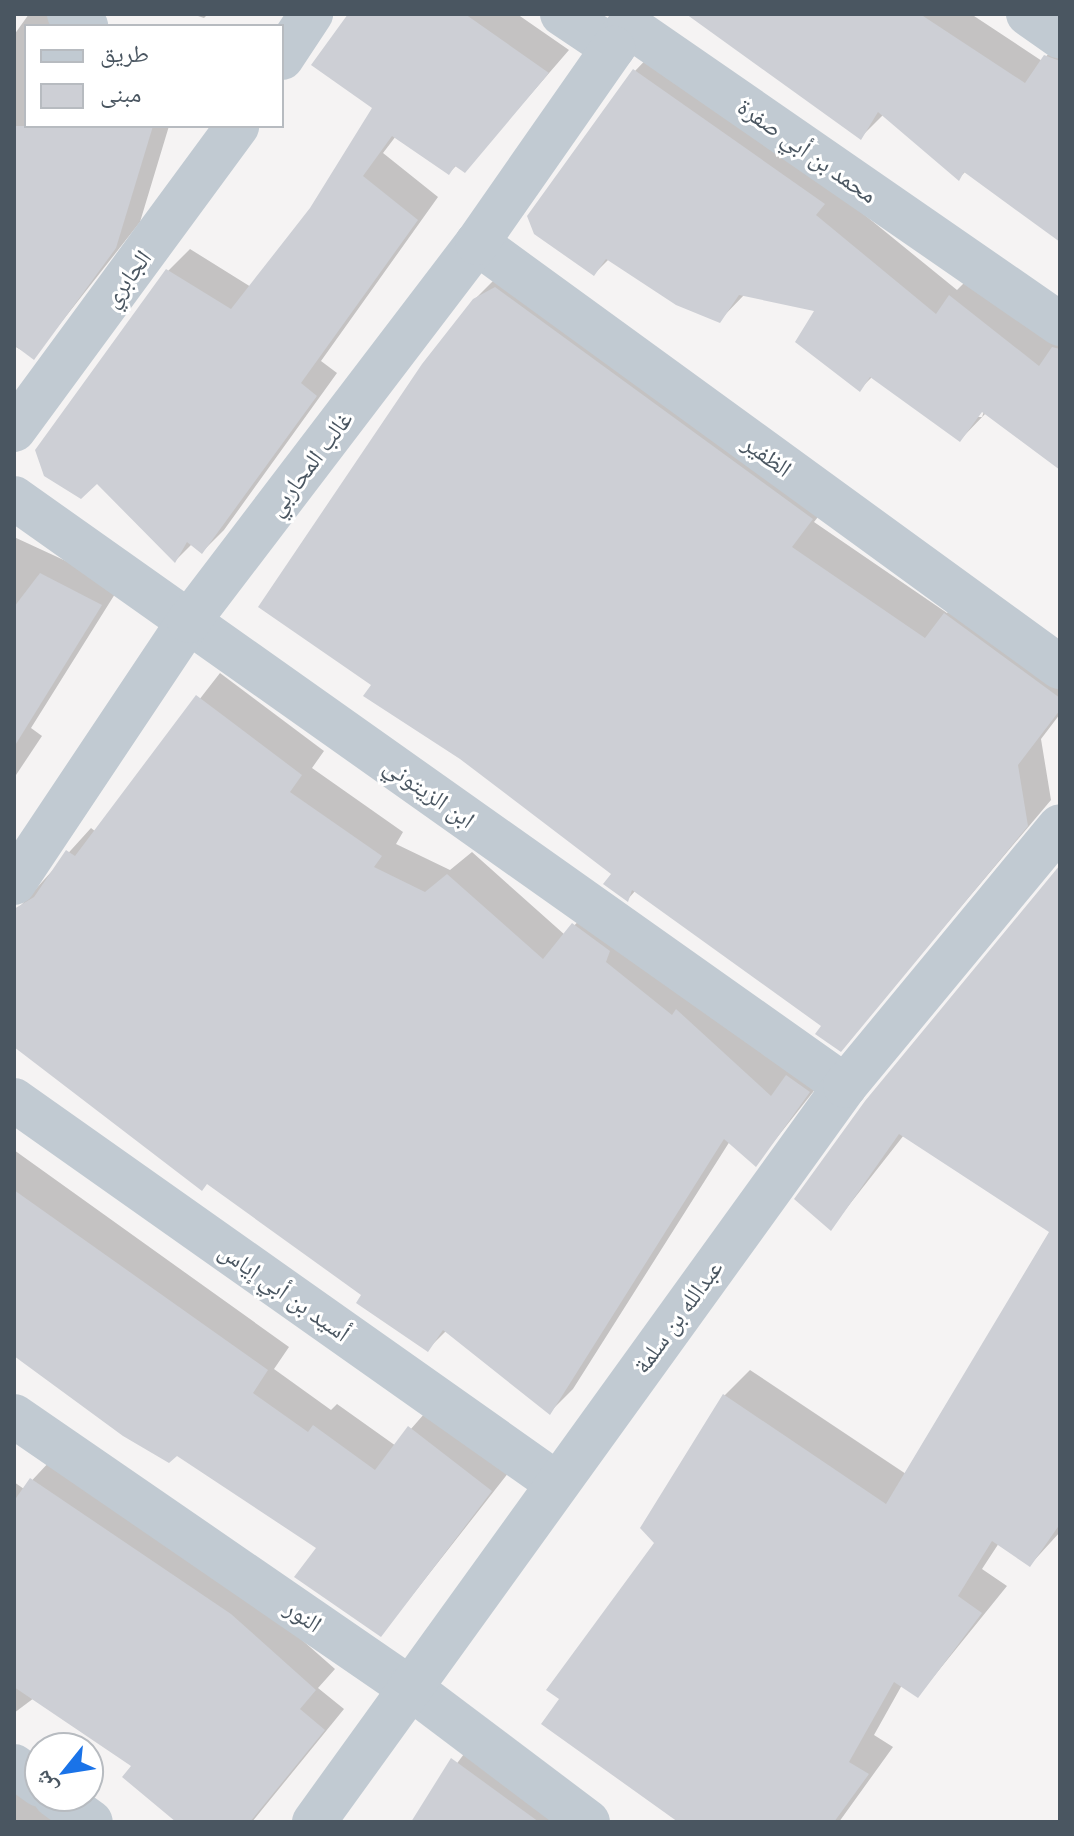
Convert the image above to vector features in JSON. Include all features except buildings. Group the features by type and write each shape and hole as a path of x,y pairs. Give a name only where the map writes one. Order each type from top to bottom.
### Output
{"street":[{"path":"284,55 311,14"},
{"path":"562,14 613,48"},
{"path":"1028,14 1060,36"},
{"name":"محمد بن أبي صفرة","path":"613,48 629,26 1060,324"},
{"name":"غالب المحاربي","path":"14,883 189,621 477,243 613,48"},
{"name":"الجابري","path":"14,430 233,128"},
{"name":"الظفير","path":"477,243 1060,667"},
{"name":"ابن الزيتوني","path":"14,498 845,1086"},
{"name":"عبدالله بن سلمة","path":"314,1822 555,1482 845,1086 1060,826"},
{"name":"أسيد بن أبي إياس","path":"14,1100 555,1482"},
{"name":"النور","path":"14,1416 409,1687 588,1822"}]}
